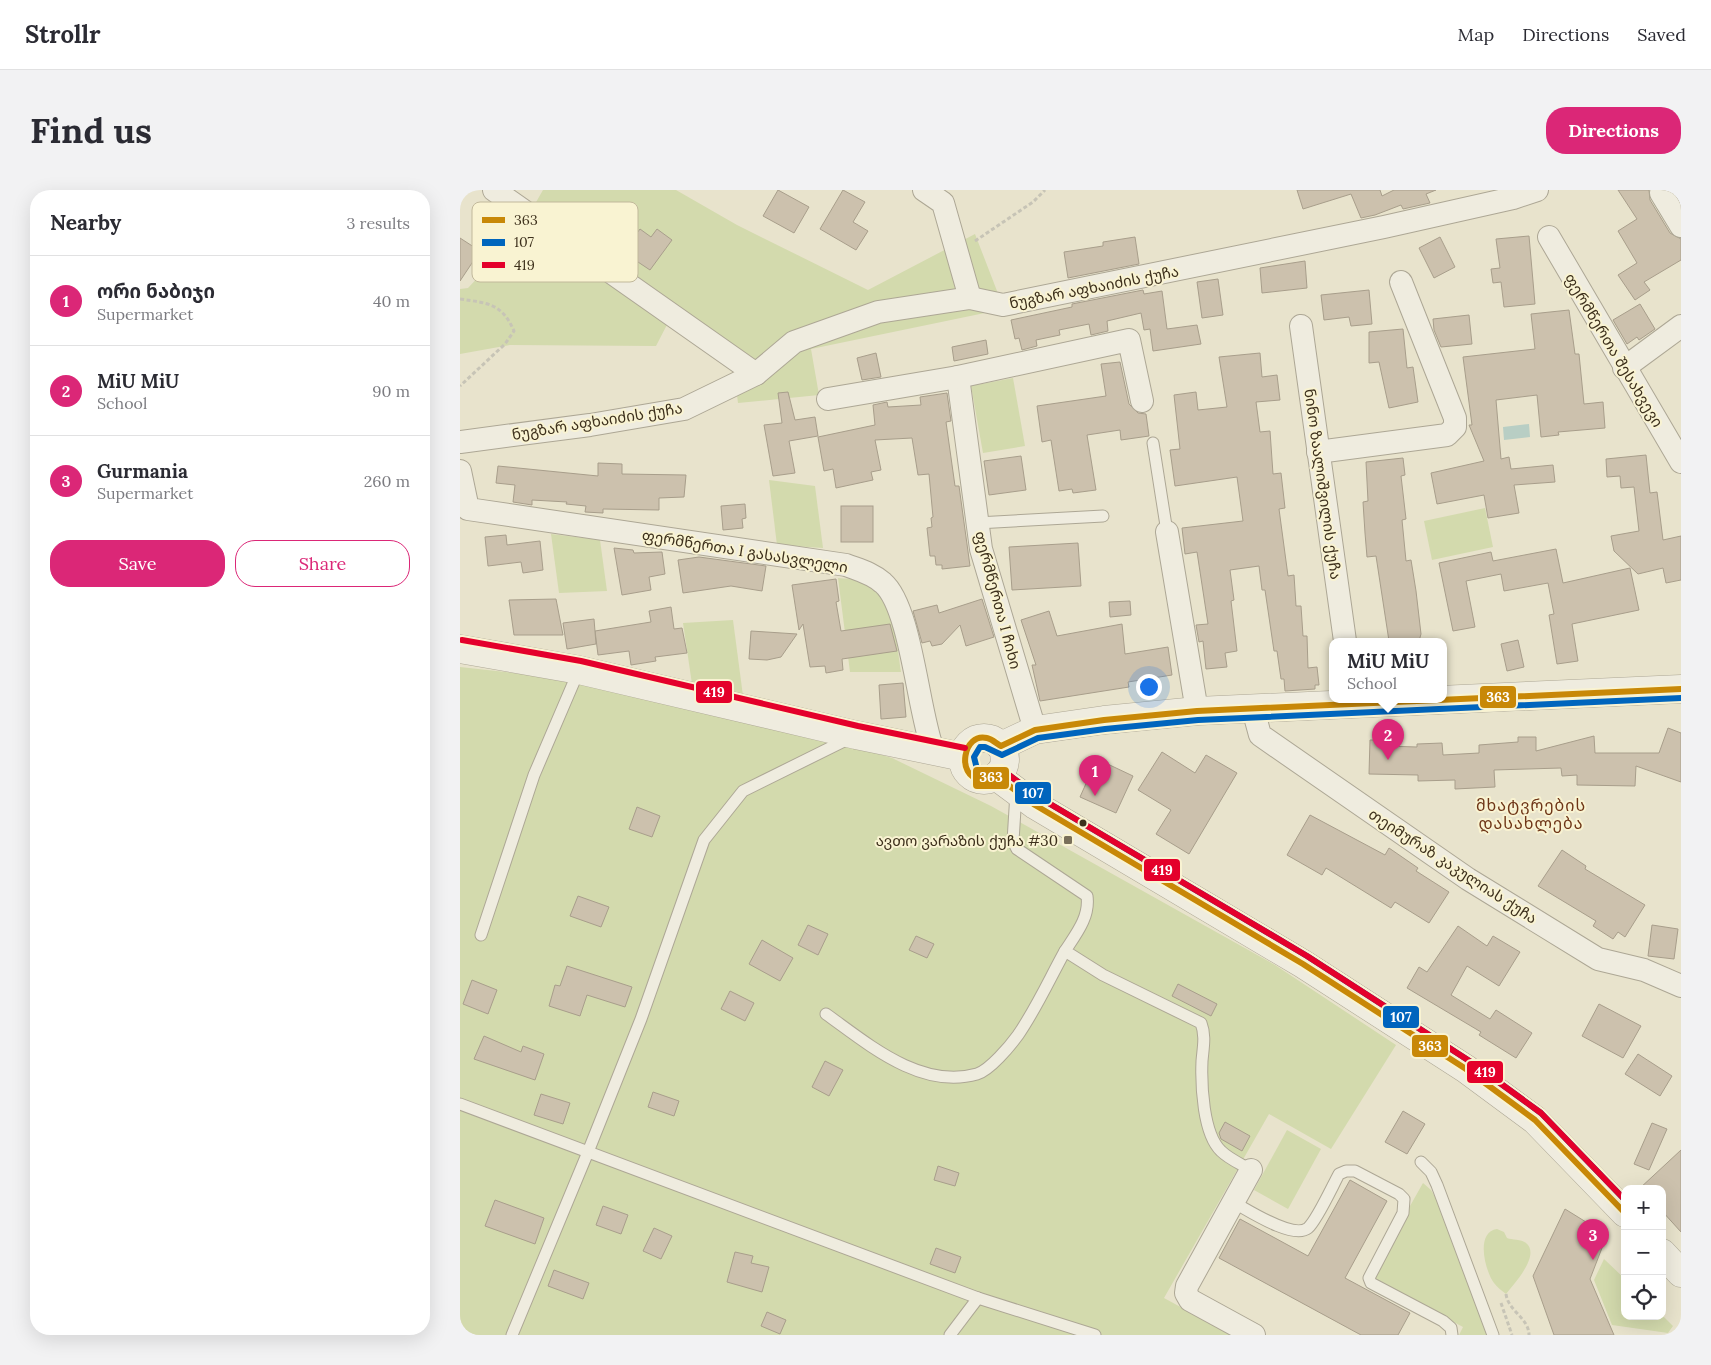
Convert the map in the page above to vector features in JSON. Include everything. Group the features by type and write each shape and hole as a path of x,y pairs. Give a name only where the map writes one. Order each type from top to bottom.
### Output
{"street":[{"path":"494,190 511,202"},
{"path":"924,190 943,203 970,298"},
{"name":"ნუგზარ აფხაიძის ქუჩა","path":"460,442 590,425 684,409 756,374 794,342 869,316 970,298 1003,305 1384,228 1513,198 1537,190"},
{"path":"1662,193 1681,226"},
{"name":"ფერმწერთა შესახვევი","path":"1549,236 1624,368 1681,462"},
{"path":"625,282 756,374"},
{"path":"1318,452 1447,435 1455,427 1455,418 1401,282"},
{"name":"ნინო ზაალიშვილის ქუჩა","path":"1301,326 1345,638"},
{"path":"1624,368 1681,326"},
{"path":"828,399 958,378 1129,340 1142,401"},
{"name":"ფერმწერთა I ჩიხი","path":"958,378 981,549 1036,730"},
{"name":"ფერმწერთა I გასასვლელი","path":"460,471 468,509 846,566 870,573 885,584 902,612 933,750"},
{"path":"1167,532 1198,711"},
{"path":"460,649 579,670 856,735 963,756"},
{"path":"1447,697 1681,688"},
{"path":"1001,746 1036,730 1104,720 1198,711 1329,703"},
{"name":"თეიმურაზ კაკულიას ქუჩა","path":"1253,709 1260,735 1468,879 1598,959 1644,970 1681,986"},
{"path":"1015,791 1022,786 1017,762 1025,742 1036,730"},
{"path":"1015,791 1004,765 1004,752 1001,746 989,738 981,738 970,744 963,756 965,767 975,778 989,779 1015,791 1303,964 1466,1069 1535,1120 1621,1210"},
{"path":"1251,1170 1187,1286 1186,1293 1190,1300 1254,1335"},
{"path":"1666,1257 1681,1273"}],"lane":[{"path":"1153,443 1167,532"},
{"path":"977,523 1103,516"},
{"path":"481,935 534,774 579,670"},
{"path":"512,1335 641,1018 704,840 743,791 856,735"},
{"path":"826,1014 882,1055 934,1076 979,1074 1001,1055 1019,1034 1088,910 1087,896 1017,849 1013,841 1017,803 1015,791"},
{"path":"1065,951 1103,975 1201,1023 1205,1032 1202,1063 1203,1092 1209,1133 1222,1152 1251,1170"},
{"path":"460,1104 978,1298 1095,1335"},
{"path":"1421,1162 1431,1172 1437,1185 1493,1335"},
{"path":"1233,1202 1286,1230 1296,1232 1309,1227 1339,1174 1346,1171 1354,1171 1399,1194 1404,1199 1403,1213 1369,1278 1371,1283 1443,1321 1452,1328 1452,1335"},
{"path":"950,1335 978,1298"}],"path":[{"path":"956,254 1033,202 1045,190"},
{"path":"460,298 488,303 508,316 514,331 506,344 460,386"},
{"path":"1506,1294 1507,1304 1529,1328 1530,1335"},
{"path":"1501,1303 1512,1335"}],"green space":[{"path":"543,190 676,190 737,225 868,290 975,234 1004,309 811,349 819,395 738,403 734,371 671,317 656,346 510,345 460,354 460,289 468,288 474,282 638,282 638,202 536,202"},
{"path":"1013,378 1025,446 983,453 971,386"},
{"path":"769,480 815,486 823,548 777,545"},
{"path":"1485,508 1493,547 1432,560 1424,521"},
{"path":"551,534 600,540 607,591 559,593"},
{"path":"838,578 865,581 882,597 892,621 901,672 850,672"},
{"path":"733,620 743,696 692,684 683,623"},
{"path":"460,667 558,678 831,740 892,758 991,806 1275,965 1396,1045 1331,1149 1269,1114 1164,1298 1232,1335 460,1335"},
{"path":"1287,1130 1321,1149 1288,1209 1254,1190"},
{"path":"1423,1183 1431,1190 1438,1202 1487,1335 1459,1335 1463,1327 1370,1277"},
{"path":"1497,1229 1504,1232 1507,1238 1524,1242 1530,1248 1530,1255 1525,1269 1506,1294 1494,1283 1485,1261 1484,1244 1486,1237 1490,1232"},
{"path":"1604,1259 1621,1275 1621,1320 1666,1319 1673,1326 1668,1333 1612,1325 1594,1280"}],"shaded area":[{"path":"1529,424 1530,437 1504,440 1503,427"}],"building":[{"path":"778,190 809,207 794,233 763,216"},
{"path":"843,190 865,202 853,222 868,231 856,250 820,229"},
{"path":"1297,190 1380,190 1382,196 1394,190 1436,190 1426,194 1430,203 1403,209 1401,205 1361,218 1351,194 1303,209"},
{"path":"1618,190 1649,190 1650,200 1670,233 1681,239 1681,260 1644,282 1650,290 1635,300 1618,275 1637,263 1618,231 1637,219"},
{"path":"640,229 651,237 657,229 672,240 650,270 638,262 638,232"},
{"path":"1529,236 1535,304 1504,307 1501,282 1493,283 1491,269 1500,268 1496,239"},
{"path":"1135,237 1139,264 1068,278 1064,252 1103,246 1103,242"},
{"path":"1440,237 1455,267 1434,278 1419,248"},
{"path":"460,238 472,246 472,263 460,281"},
{"path":"1305,261 1307,288 1262,293 1260,268"},
{"path":"1218,279 1223,315 1202,318 1197,282"},
{"path":"1143,290 1144,294 1162,291 1167,329 1197,325 1201,344 1153,351 1150,329 1144,330 1141,313 1107,321 1108,331 1091,335 1089,324 1059,330 1060,335 1036,340 1037,346 1022,350 1019,338 1015,339 1011,320 1072,307 1072,304"},
{"path":"1369,290 1372,324 1351,326 1349,317 1324,320 1321,295"},
{"path":"1640,304 1655,329 1639,340 1637,337 1627,344 1613,320"},
{"path":"1569,310 1575,354 1579,354 1584,404 1603,402 1605,428 1558,432 1559,435 1541,437 1537,395 1496,400 1501,459 1509,457 1511,469 1553,465 1555,482 1514,485 1519,513 1488,518 1484,495 1437,504 1431,473 1484,461 1469,425 1472,425 1463,357 1535,349 1531,314"},
{"path":"1469,315 1472,344 1441,347 1434,330 1433,319"},
{"path":"1403,329 1407,368 1413,367 1418,402 1389,408 1379,362 1369,363 1369,332"},
{"path":"986,340 988,354 954,361 952,347"},
{"path":"876,353 881,377 862,380 857,358"},
{"path":"1260,353 1262,377 1277,375 1280,400 1256,402 1260,432 1270,431 1273,474 1281,473 1285,508 1279,509 1288,576 1294,575 1296,606 1301,606 1303,636 1307,636 1308,668 1317,667 1319,685 1315,685 1315,689 1285,691 1284,679 1281,679 1277,651 1274,651 1265,590 1262,590 1259,566 1230,570 1234,600 1231,601 1237,651 1225,653 1227,667 1206,669 1203,641 1199,642 1196,625 1208,624 1197,552 1185,554 1182,528 1243,521 1237,477 1175,486 1170,450 1180,449 1174,395 1196,392 1198,410 1227,407 1219,357"},
{"path":"1120,362 1129,404 1138,413 1146,414 1149,436 1121,440 1120,430 1087,435 1096,490 1073,493 1072,489 1059,491 1051,440 1042,442 1037,406 1106,396 1101,364"},
{"path":"788,392 795,420 815,417 818,436 789,441 795,473 773,476 764,425 782,423 778,393"},
{"path":"947,393 951,421 946,422 955,486 959,486 970,566 942,569 942,565 936,565 935,556 930,556 927,528 932,527 931,518 933,517 929,474 918,475 912,438 875,440 881,470 871,472 873,480 836,488 833,469 824,471 818,437 875,425 873,405 887,402 888,407 921,405 920,397"},
{"path":"1646,455 1650,493 1657,492 1663,540 1681,536 1681,580 1666,583 1663,568 1638,574 1614,551 1611,536 1639,531 1634,487 1621,488 1620,476 1607,477 1606,459"},
{"path":"1021,456 1026,490 989,495 984,461"},
{"path":"1403,458 1405,475 1401,476 1406,519 1402,520 1406,561 1411,560 1416,591 1420,638 1389,638 1376,556 1367,557 1363,502 1368,501 1366,462"},
{"path":"598,463 622,464 622,474 686,475 684,497 659,498 659,510 603,509 603,513 585,512 586,506 566,504 567,502 532,500 532,505 513,502 515,485 496,483 498,466 598,476"},
{"path":"745,504 746,518 742,519 743,528 723,530 721,506"},
{"path":"841,506 873,506 873,542 841,542"},
{"path":"506,535 507,545 540,541 543,570 523,573 521,562 488,566 485,537"},
{"path":"1078,543 1081,586 1012,590 1009,547"},
{"path":"614,548 633,550 634,553 662,552 665,574 649,577 651,590 622,595"},
{"path":"1556,549 1563,583 1630,568 1639,610 1572,624 1578,661 1557,664 1549,615 1554,614 1548,583 1504,591 1501,574 1466,581 1475,627 1453,631 1439,563 1491,552 1493,561"},
{"path":"699,557 766,566 762,591 731,586 683,593 678,560"},
{"path":"836,579 839,601 836,602 841,631 890,624 897,651 842,659 843,670 826,673 825,666 810,667 803,624 799,630 792,585"},
{"path":"556,599 563,635 514,635 509,600"},
{"path":"982,599 994,637 966,646 960,625 942,644 932,646 930,641 922,643 913,611 937,605 939,613"},
{"path":"1130,601 1131,615 1110,617 1109,602"},
{"path":"671,607 674,629 682,628 687,653 655,657 656,661 631,665 629,651 598,655 595,631 651,622 649,611"},
{"path":"1049,611 1057,636 1122,624 1125,654 1168,647 1172,675 1128,682 1129,687 1040,701 1032,665 1036,665 1021,620"},
{"path":"594,619 596,644 567,649 563,623"},
{"path":"751,631 797,634 781,657 767,660 749,659"},
{"path":"1518,640 1524,667 1507,671 1501,644"},
{"path":"903,683 906,717 881,719 879,685"},
{"path":"1668,728 1681,733 1681,782 1636,766 1635,786 1577,785 1577,775 1562,776 1561,768 1494,770 1495,787 1455,789 1455,780 1418,781 1418,775 1369,774 1370,740 1386,740 1386,746 1417,747 1417,744 1442,743 1443,755 1479,753 1479,745 1518,742 1518,737 1536,737 1536,751 1594,736 1595,753 1659,753"},
{"path":"1162,752 1195,773 1206,755 1237,773 1189,854 1156,834 1171,810 1138,790"},
{"path":"1097,759 1133,776 1116,813 1080,797"},
{"path":"637,807 660,816 652,837 629,829"},
{"path":"1310,815 1385,855 1389,848 1418,868 1416,871 1449,892 1429,923 1395,902 1391,908 1326,868 1322,875 1287,855"},
{"path":"1562,850 1586,866 1585,869 1645,905 1625,937 1618,932 1613,939 1593,926 1596,921 1538,886"},
{"path":"578,896 609,907 601,927 570,916"},
{"path":"808,925 828,934 818,955 798,945"},
{"path":"1652,925 1678,929 1674,959 1648,956"},
{"path":"1458,926 1487,946 1493,936 1520,952 1499,986 1467,966 1451,995 1490,1019 1496,1010 1532,1033 1516,1058 1479,1035 1481,1032 1407,988 1419,967 1427,972"},
{"path":"916,936 934,944 927,958 909,950"},
{"path":"762,940 793,958 780,981 749,964"},
{"path":"567,966 632,987 625,1007 587,995 580,1016 549,1006 555,985 560,986"},
{"path":"472,980 497,990 488,1014 463,1004"},
{"path":"1178,984 1217,1004 1211,1016 1172,996"},
{"path":"730,991 754,1003 745,1021 721,1009"},
{"path":"1599,1004 1641,1026 1623,1058 1582,1036"},
{"path":"484,1036 521,1052 523,1046 544,1054 535,1080 474,1059"},
{"path":"1638,1054 1672,1076 1660,1096 1625,1074"},
{"path":"825,1061 843,1070 829,1096 812,1087"},
{"path":"653,1092 679,1101 674,1116 648,1107"},
{"path":"541,1094 570,1103 563,1124 534,1115"},
{"path":"1403,1111 1425,1124 1407,1154 1385,1142"},
{"path":"1225,1122 1250,1136 1242,1151 1221,1139 1219,1133"},
{"path":"1652,1123 1667,1129 1649,1170 1634,1164"},
{"path":"1681,1150 1681,1232 1666,1215 1666,1185 1643,1185"},
{"path":"938,1166 959,1173 955,1186 934,1180"},
{"path":"1350,1180 1387,1201 1345,1278 1410,1313 1398,1335 1361,1335 1219,1258 1240,1219 1308,1256"},
{"path":"495,1200 544,1218 535,1244 485,1226"},
{"path":"603,1206 628,1215 621,1234 596,1225"},
{"path":"1565,1209 1607,1235 1590,1279 1614,1335 1554,1335 1533,1276"},
{"path":"654,1228 672,1236 661,1259 643,1251"},
{"path":"936,1248 961,1257 955,1273 930,1264"},
{"path":"735,1252 753,1256 751,1263 769,1267 762,1292 727,1282"},
{"path":"554,1270 589,1283 583,1299 548,1286"},
{"path":"767,1312 786,1320 780,1334 761,1326"}],"transit line":[{"name":"419","path":"462,640 581,661 858,726 965,748"},
{"name":"363","path":"1447,700 1681,689"},
{"name":"107","path":"1621,1196 1541,1113 1471,1062 1307,956 1040,798 1001,769 977,769 974,757 980,747 985,747 1002,755 1038,738 1198,720 1681,698"},
{"name":"363","path":"1373,703 1197,711 1104,720 1035,730 1001,746 987,738 979,738 972,742 968,748 965,764 972,776 986,779 996,776 1035,805 1303,964 1466,1069 1535,1120 1621,1209"},
{"name":"419","path":"1001,769 1040,798 1307,956 1471,1062 1541,1113 1621,1196"}],"place":[{"name":"MiU MiU","path":"1388,760"},
{"name":"ორი ნაბიჯი","path":"1095,796"},
{"name":"ავთო ვარაზის ქუჩა #30","path":"1068,840"},
{"name":"Gurmania","path":"1593,1260"}],"district":[{"name":"მხატვრების დასახლება","path":"1531,814"}]}
